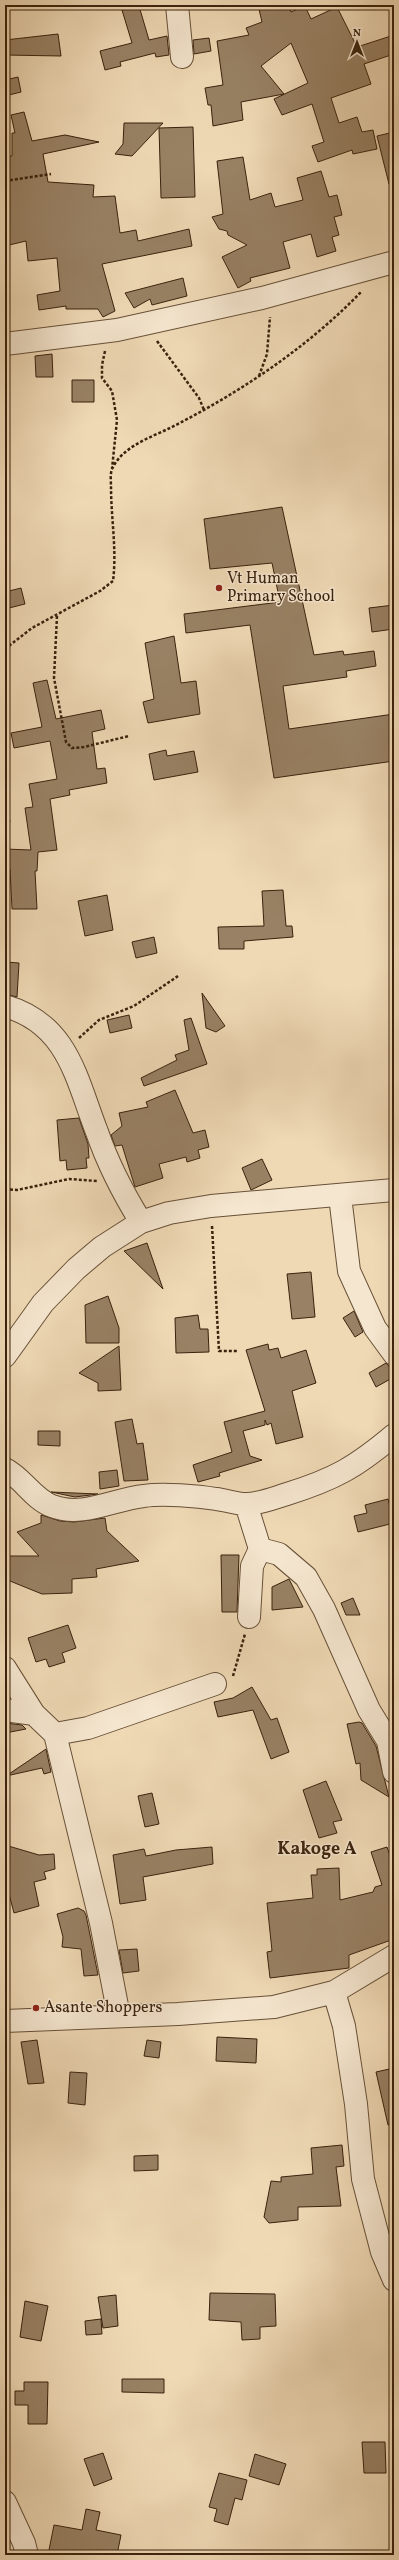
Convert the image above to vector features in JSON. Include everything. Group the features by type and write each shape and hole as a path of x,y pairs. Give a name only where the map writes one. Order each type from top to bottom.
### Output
{"street":[{"path":"177,5 182,57"},
{"path":"5,344 104,332 145,324 262,298 394,262"},
{"path":"5,1006 30,1016 45,1026 68,1055 117,1182 141,1222"},
{"path":"5,1356 43,1304 76,1269 102,1247 141,1222 169,1213 211,1206 340,1196 394,1190"},
{"path":"340,1196 348,1271 375,1328 394,1354"},
{"path":"5,1469 39,1498 52,1506 60,1508 81,1510 106,1506 145,1495 214,1498 246,1504 270,1499 340,1475 364,1460 394,1435"},
{"path":"246,1504 260,1549 252,1566 249,1617"},
{"path":"260,1549 279,1554 306,1576 324,1609 369,1710 388,1741 394,1772"},
{"path":"5,1668 34,1714 55,1734 101,1923 119,2016"},
{"path":"55,1734 88,1728 215,1684"},
{"path":"5,1710 34,1714"},
{"path":"5,2021 178,2014 266,2008 334,1992 394,1956"},
{"path":"334,1992 344,2026 356,2104 363,2179 382,2252 394,2280"},
{"path":"5,2502 24,2543 27,2555"}],"path":[{"path":"5,181 51,174"},
{"path":"112,470 130,447 236,393 346,307 363,290"},
{"path":"259,376 267,354 270,334 270,314 262,298"},
{"path":"145,324 199,398 204,410"},
{"path":"5,649 32,628 100,591 113,581 115,564 111,510 112,470 117,420 112,391 102,378 102,364 105,351 104,332"},
{"path":"56,615 54,678 66,742 72,748 84,748 129,736"},
{"path":"5,770 9,821 5,889"},
{"path":"68,1055 73,1044 100,1020 134,1006 178,976"},
{"path":"5,1189 17,1190 69,1179 117,1182"},
{"path":"211,1206 219,1351 238,1351"},
{"path":"215,1684 232,1677 235,1672 249,1617"}],"building":[{"path":"258,5 288,5 291,12 305,6 311,19 337,7 357,47 394,35 394,54 364,64 371,84 331,98 339,123 357,117 362,132 373,130 377,149 353,154 352,150 318,162 312,146 324,142 312,104 282,115 274,99 308,83 291,43 261,66 284,94 241,102 243,120 213,126 211,105 208,105 205,88 223,85 217,41 249,35 246,28 262,22"},
{"path":"139,6 149,40 167,36 169,55 156,57 155,53 120,62 121,66 105,70 100,51 132,43 122,10"},
{"path":"58,34 61,56 5,55 5,40"},
{"path":"209,38 211,51 194,54 193,40"},
{"path":"18,77 21,92 5,96 5,80"},
{"path":"24,112 32,141 65,135 99,142 43,154 48,182 94,185 93,197 115,196 120,233 136,230 138,241 189,229 192,246 102,264 115,311 103,317 98,309 66,309 66,306 39,310 37,295 60,291 57,258 28,261 26,241 5,246 5,156 12,156 12,133 15,133 11,115"},
{"path":"124,123 163,123 132,156 115,154 123,144"},
{"path":"193,127 195,197 161,198 159,128"},
{"path":"394,132 394,183 389,184 377,136"},
{"path":"243,157 250,200 271,193 275,207 303,200 297,178 321,171 329,197 337,195 342,215 334,217 339,235 332,237 336,251 317,257 311,234 283,242 290,268 250,278 251,281 238,288 222,257 247,245 228,235 227,231 219,229 212,217 223,214 217,161"},
{"path":"183,278 187,296 152,305 150,299 134,308 125,293"},
{"path":"52,354 53,377 36,377 35,356"},
{"path":"72,380 94,380 94,402 72,402"},
{"path":"282,507 314,655 343,651 344,655 374,651 376,666 346,671 347,677 283,686 289,729 394,714 394,761 274,778 250,625 186,633 184,614 280,602 272,563 210,569 204,519"},
{"path":"21,588 25,604 5,609 5,592"},
{"path":"394,605 394,629 372,632 369,608"},
{"path":"174,636 181,683 196,681 200,714 148,723 143,702 154,699 145,643"},
{"path":"47,680 56,719 101,710 105,729 92,732 97,769 105,768 107,783 69,790 70,795 50,799 57,850 38,852 37,871 35,871 37,909 12,909 10,869 5,870 5,849 31,850 25,808 33,807 29,784 57,779 50,741 14,748 11,733 42,727 33,683"},
{"path":"166,750 167,756 194,751 198,772 154,780 149,754"},
{"path":"283,890 286,926 292,926 293,937 244,941 244,949 219,949 218,927 264,926 262,891"},
{"path":"107,895 113,930 85,936 78,901"},
{"path":"154,937 157,953 136,958 132,942"},
{"path":"5,962 19,963 17,997 5,994"},
{"path":"202,993 225,1026 216,1032 206,1028"},
{"path":"129,1015 132,1028 110,1033 107,1020"},
{"path":"191,1018 207,1064 144,1086 141,1078 177,1060 175,1055 189,1050 184,1020"},
{"path":"175,1090 193,1133 205,1130 209,1147 198,1150 200,1158 187,1162 186,1157 159,1164 163,1178 135,1187 122,1145 115,1146 111,1135 122,1126 119,1113 148,1107 146,1102"},
{"path":"79,1118 88,1144 89,1158 86,1158 87,1168 67,1170 66,1160 60,1161 57,1120"},
{"path":"262,1159 272,1180 251,1190 242,1168"},
{"path":"147,1243 163,1289 124,1251"},
{"path":"311,1272 315,1317 292,1319 287,1274"},
{"path":"108,1296 119,1328 119,1343 86,1343 85,1305"},
{"path":"354,1311 363,1332 355,1337 343,1318"},
{"path":"198,1315 200,1329 208,1329 209,1352 176,1353 175,1318"},
{"path":"268,1344 269,1350 278,1348 281,1358 306,1350 316,1383 292,1391 303,1437 276,1444 271,1423 267,1425 265,1420 265,1425 243,1431 250,1456 262,1460 219,1473 220,1476 198,1482 193,1465 232,1452 224,1422 265,1411 246,1350"},
{"path":"119,1346 121,1390 98,1391 98,1383 79,1373"},
{"path":"386,1363 394,1372 394,1377 376,1387 369,1373"},
{"path":"132,1419 137,1444 143,1443 148,1480 124,1481 115,1422"},
{"path":"38,1431 60,1431 60,1446 38,1445"},
{"path":"117,1470 119,1486 100,1489 99,1472"},
{"path":"51,1492 98,1494 75,1497"},
{"path":"388,1499 394,1523 358,1532 354,1516 367,1513 365,1505"},
{"path":"41,1515 60,1521 74,1522 105,1518 107,1531 139,1561 96,1569 97,1577 72,1579 72,1593 42,1594 5,1579 5,1556 39,1556 17,1532 41,1523"},
{"path":"221,1555 239,1555 237,1612 222,1612"},
{"path":"289,1579 303,1607 272,1610 272,1587"},
{"path":"353,1598 360,1615 346,1615 341,1603"},
{"path":"68,1625 76,1648 62,1653 65,1662 49,1667 46,1659 36,1662 28,1638"},
{"path":"252,1687 271,1720 277,1718 289,1752 271,1759 253,1710 218,1717 214,1702 233,1698"},
{"path":"5,1723 22,1725 26,1729 5,1733"},
{"path":"362,1723 376,1746 389,1797 361,1780 360,1763 356,1764 347,1724"},
{"path":"46,1749 51,1772 44,1774 42,1768 6,1776"},
{"path":"326,1781 342,1820 333,1822 337,1833 319,1838 303,1790"},
{"path":"152,1793 159,1824 145,1827 138,1796"},
{"path":"5,1845 39,1855 54,1854 55,1869 44,1872 46,1879 34,1882 39,1906 14,1913 5,1879"},
{"path":"212,1847 213,1864 143,1877 146,1900 120,1904 113,1855 144,1849 146,1856 176,1850"},
{"path":"387,1847 394,1867 394,1939 349,1955 349,1968 270,1978 267,1952 272,1951 267,1903 313,1898 311,1875 317,1875 317,1869 339,1868 340,1900 373,1892 375,1887 382,1885 371,1852"},
{"path":"78,1908 84,1911 86,1915 98,1975 84,1976 81,1949 62,1947 63,1937 57,1914"},
{"path":"137,1949 139,1971 123,1973 119,1950"},
{"path":"217,2037 257,2039 256,2063 216,2061"},
{"path":"37,2040 44,2083 28,2084 21,2042"},
{"path":"147,2040 161,2042 159,2058 144,2056"},
{"path":"394,2068 394,2124 388,2125 376,2072"},
{"path":"70,2072 87,2073 85,2105 68,2103"},
{"path":"342,2145 344,2166 336,2167 341,2206 298,2207 298,2220 269,2223 264,2217 271,2181 281,2182 281,2177 313,2174 311,2148"},
{"path":"158,2155 158,2170 134,2171 134,2156"},
{"path":"210,2293 275,2294 276,2326 260,2327 260,2339 242,2340 241,2322 209,2320"},
{"path":"116,2295 118,2326 103,2328 98,2297"},
{"path":"25,2301 48,2306 41,2341 20,2337"},
{"path":"101,2319 102,2334 86,2335 85,2321"},
{"path":"122,2379 164,2379 164,2393 122,2392"},
{"path":"24,2382 48,2382 47,2424 28,2424 28,2405 15,2405 15,2391 24,2391"},
{"path":"362,2442 385,2442 386,2473 364,2473"},
{"path":"103,2453 112,2479 94,2486 84,2459"},
{"path":"255,2454 286,2464 279,2485 249,2476"},
{"path":"219,2473 247,2480 242,2500 235,2498 228,2525 214,2521 217,2509 209,2507"},
{"path":"86,2509 100,2512 96,2530 121,2535 117,2555 48,2555 54,2525 82,2530"}],"place":[{"name":"Vt Human Primary School","path":"219,588"},
{"name":"Asante Shoppers","path":"36,2008"}],"district":[{"name":"Kakoge A","path":"317,1849"}]}
